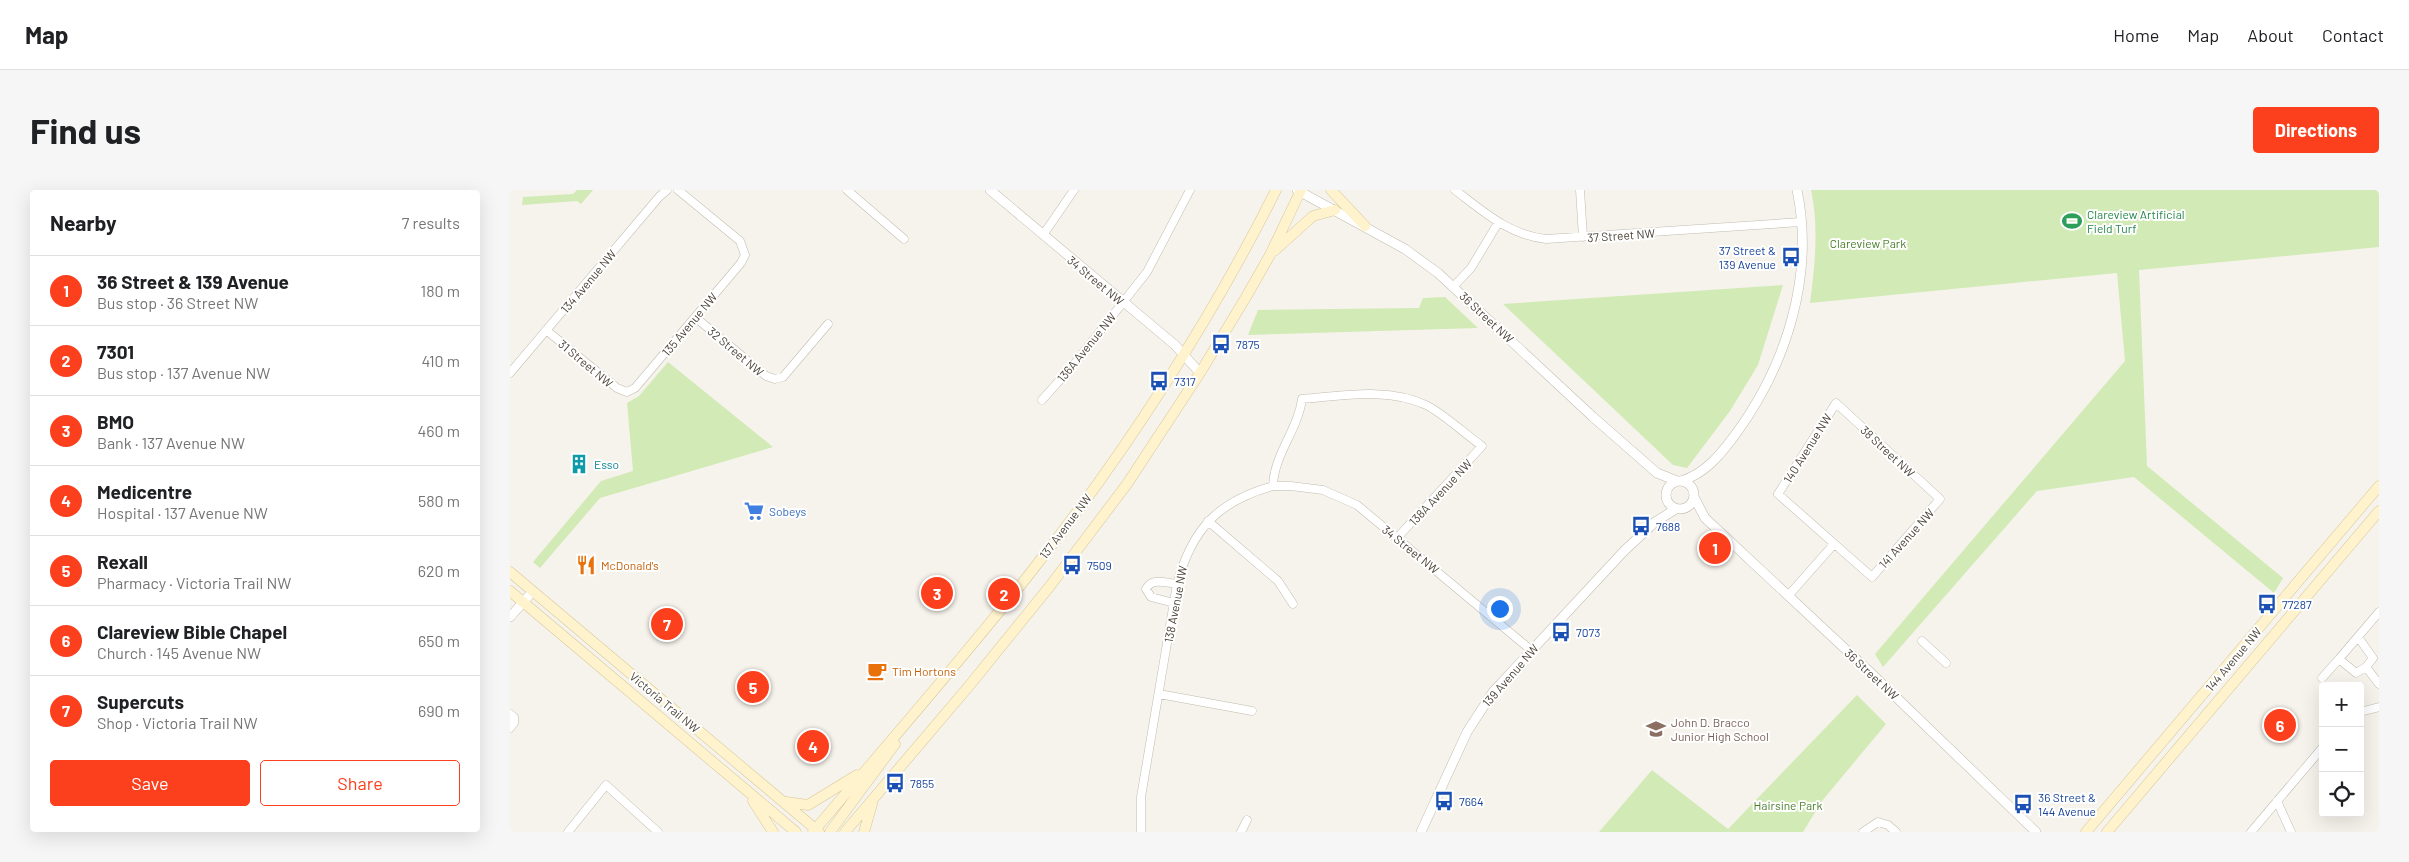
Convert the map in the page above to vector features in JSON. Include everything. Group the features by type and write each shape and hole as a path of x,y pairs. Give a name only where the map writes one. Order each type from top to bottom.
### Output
{"main road":[{"name":"137 Avenue NW","path":"816,831 1031,572 1104,474 1183,353 1227,281 1276,190"},
{"name":"137 Avenue NW","path":"845,832 1050,586 1127,484 1200,373 1270,255 1299,190"},
{"path":"1331,190 1365,226"},
{"path":"1270,255 1313,216 1335,210"},
{"name":"144 Avenue NW","path":"2086,832 2379,486"},
{"name":"144 Avenue NW","path":"2107,832 2379,511"},
{"name":"Victoria Trail NW","path":"510,572 816,831"},
{"name":"Victoria Trail NW","path":"510,591 796,832"},
{"path":"830,832 890,753 928,696"},
{"path":"784,802 808,805 867,769"},
{"path":"745,790 773,832"},
{"path":"864,832 875,796"}],"street":[{"name":"134 Avenue NW","path":"510,373 659,197 667,190"},
{"name":"135 Avenue NW","path":"627,392 635,388 742,262 745,252 740,241 678,190"},
{"path":"847,190 904,239"},
{"name":"34 Street NW","path":"990,190 1183,353 1200,373"},
{"path":"1043,235 1074,190"},
{"name":"136A Avenue NW","path":"1042,400 1147,272 1190,190"},
{"name":"36 Street NW","path":"1299,190 1406,249 1454,286 1593,418 1657,473 1679,481"},
{"name":"37 Street NW","path":"1455,190 1498,223 1517,233 1535,238 1583,237 1801,222"},
{"path":"1580,190 1583,237"},
{"path":"1705,469 1690,505 1679,509 1669,504 1666,493 1679,481 1693,478 1705,469 1732,440 1754,408 1784,346 1798,286 1802,255 1801,222 1797,190"},
{"path":"1454,286 1471,268 1498,223"},
{"name":"32 Street NW","path":"695,317 766,376 780,379 789,372 828,324"},
{"name":"31 Street NW","path":"546,330 617,388 627,392"},
{"name":"138A Avenue NW","path":"1273,486 1275,466 1301,413 1302,399 1369,393 1399,397 1426,405 1482,446 1397,538"},
{"name":"140 Avenue NW","path":"1834,544 1778,494 1836,403"},
{"name":"38 Street NW","path":"1836,403 1940,499"},
{"name":"36 Street NW","path":"1657,473 1666,493"},
{"path":"1679,481 1690,484 1694,495"},
{"name":"34 Street NW","path":"1273,486 1308,487 1337,494 1357,505 1531,650"},
{"name":"138 Avenue NW","path":"1141,830 1141,797 1177,584 1190,546 1208,521 1236,500 1273,486"},
{"name":"139 Avenue NW","path":"1655,522 1666,493"},
{"name":"36 Street NW","path":"1694,495 1705,518 2036,832"},
{"name":"141 Avenue NW","path":"1834,544 1872,577 1940,499"},
{"name":"36 Street NW","path":"1679,509 1705,518"},
{"name":"139 Avenue NW","path":"1421,832 1473,721 1493,692 1624,551 1655,522 1679,509"},
{"path":"1208,521 1278,581 1294,604"},
{"path":"1788,596 1834,544"},
{"path":"1174,603 1151,597 1146,589 1150,583 1155,581 1177,584"},
{"path":"510,617 533,591"},
{"path":"2322,678 2379,612"},
{"path":"2338,659 2356,673 2366,667 2373,658 2358,637"},
{"path":"1922,641 1946,663"},
{"path":"2366,667 2379,684"},
{"path":"1159,694 1252,710"},
{"path":"2364,711 2379,707"},
{"path":"510,714 514,717 514,724 510,728"},
{"path":"2251,832 2319,752"},
{"path":"568,832 606,785 658,832"},
{"path":"2277,801 2290,832"},
{"path":"1241,832 1247,820"},
{"path":"1864,832 1878,822 1888,825 1896,832"}],"green space":[{"path":"577,190 593,190 581,204 577,201 522,205 523,197 573,194"},
{"name":"Clareview Park","path":"1811,190 2379,190 2379,247 2139,270 2147,466 2283,578 2274,593 2134,477 2037,491 1883,667 1875,654 2125,361 2117,273 1810,303 1816,232"},
{"path":"1783,285 1758,365 1730,411 1687,468 1673,465 1503,304"},
{"path":"1445,297 1478,328 1248,335 1258,310 1419,308 1423,298"},
{"path":"668,362 773,447 600,498 540,568 533,562 601,481 633,471 627,403 639,396"},
{"name":"Hairsine Park","path":"1857,695 1886,724 1822,801 1803,832 1599,832 1652,770 1728,829"}],"place":[{"name":"Clareview Artificial Field Turf","path":"2072,221"},
{"name":"37 Street & 139 Avenue","path":"1791,257"},
{"name":"7875","path":"1221,344"},
{"name":"7317","path":"1159,381"},
{"name":"Esso","path":"579,464"},
{"name":"Sobeys","path":"754,511"},
{"name":"7688","path":"1641,526"},
{"name":"36 Street & 139 Avenue","path":"1715,548"},
{"name":"McDonald's","path":"586,565"},
{"name":"7509","path":"1072,565"},
{"name":"BMO","path":"937,593"},
{"name":"7301","path":"1004,594"},
{"name":"77287","path":"2267,604"},
{"name":"Supercuts","path":"667,624"},
{"name":"7073","path":"1561,632"},
{"name":"Tim Hortons","path":"877,671"},
{"name":"Rexall","path":"753,687"},
{"name":"Clareview Bible Chapel","path":"2280,725"},
{"name":"John D. Bracco Junior High School","path":"1656,729"},
{"name":"Medicentre","path":"813,746"},
{"name":"7855","path":"895,783"},
{"name":"7664","path":"1444,801"},
{"name":"36 Street & 144 Avenue","path":"2023,804"}]}
